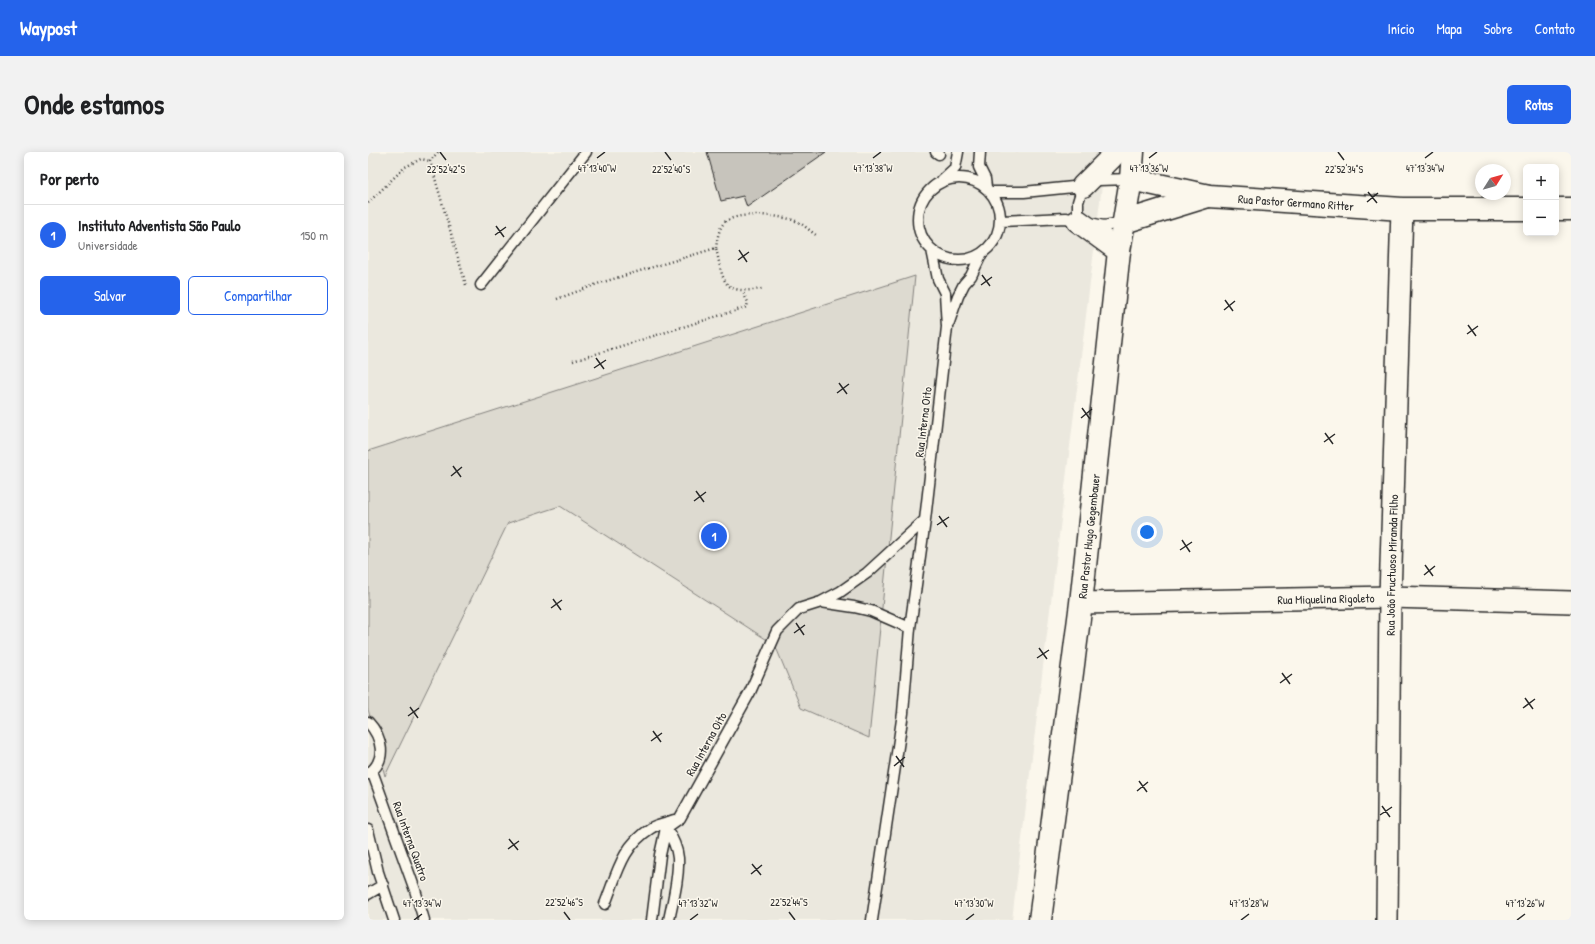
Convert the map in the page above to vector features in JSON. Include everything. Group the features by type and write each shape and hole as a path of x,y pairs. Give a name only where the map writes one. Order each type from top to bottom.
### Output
{"main road":[{"path":"1083,186 1116,152"},
{"name":"Rua Pastor Hugo Gegembauer","path":"1040,920 1081,602 1119,251 1131,179 1133,152"},
{"name":"Rua Pastor Germano Ritter","path":"1131,179 1209,196 1402,209 1523,209"},
{"name":"Rua Pastor Germano Ritter","path":"1124,222 1209,196"},
{"path":"1559,209 1571,209"},
{"path":"1078,221 1119,251"}],"street":[{"name":"Rua João Fructuoso Miranda Filho","path":"1387,920 1390,597 1402,209"},
{"name":"Rua Miquelina Rigoleto","path":"1081,602 1390,597 1571,602"}],"lane":[{"path":"481,286 586,152"},
{"path":"938,183 955,168 958,152"},
{"path":"932,250 943,257 956,260 969,260 981,255 992,246 998,234 1001,221 1000,211 979,167 980,152"},
{"name":"Rua Pastor Germano Ritter","path":"932,250 924,241 918,226 919,205 928,192 938,183 948,179 959,177 970,179 989,190 1024,192 1083,186 1098,180 1131,179"},
{"path":"1078,221 1078,202 1083,186"},
{"name":"Rua Pastor Germano Ritter","path":"1001,221 1066,218 1104,226 1124,222"},
{"name":"Rua Interna Oito","path":"872,920 902,713 910,628 947,328 945,293 938,279 932,250"},
{"name":"Rua Interna Oito","path":"947,328 958,296 964,284 971,276 981,255"},
{"name":"Rua Interna Oito","path":"666,828 680,818 750,692 776,631 799,609 821,602 840,592 867,573 924,520"},
{"name":"Rua Interna Oito","path":"821,602 871,611 910,628"},
{"path":"368,722 377,733 381,744 381,753 378,761 370,773"},
{"name":"Rua Interna Quatro","path":"370,773 415,890 424,920"},
{"path":"605,904 625,852 633,842 652,827 680,818"},
{"path":"652,920 660,855 666,828"},
{"path":"666,828 674,840 678,857 669,920"},
{"path":"368,830 373,871 383,885 394,920"},
{"path":"368,894 383,885"}],"path":[{"path":"430,161 438,152"},
{"path":"368,203 405,167 421,159 430,161"},
{"path":"430,161 467,290"},
{"path":"762,289 742,291 734,290 729,287 726,282 721,271 716,248 723,224 729,219 747,216 766,215 783,217 798,222 816,235"},
{"path":"557,298 600,283 716,248"},
{"path":"573,360 748,307 748,302 742,291"}],"shaded area":[{"path":"368,152 1106,152 1012,920 368,920"},
{"path":"915,276 869,738 801,708 775,645 560,506 508,523 385,776 368,709 368,451"}],"building":[{"path":"707,152 826,152 747,207 743,196 721,201"}],"place":[{"name":"Instituto Adventista São Paulo","path":"714,536"}]}
